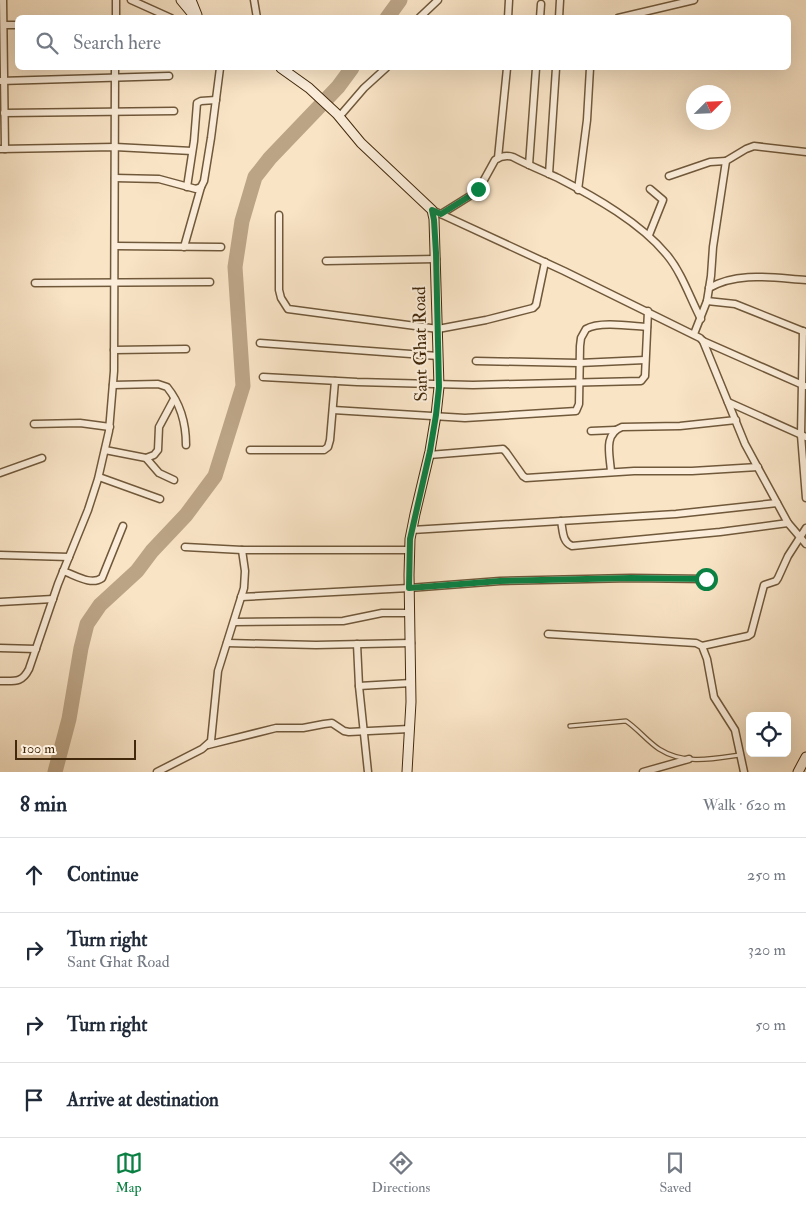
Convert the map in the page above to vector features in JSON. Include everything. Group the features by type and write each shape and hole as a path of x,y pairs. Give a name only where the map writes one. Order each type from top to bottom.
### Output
{"street":[{"path":"3,0 2,80 4,113 2,149 115,146 192,151"},
{"path":"116,0 116,15"},
{"path":"131,0 164,15"},
{"path":"181,0 194,15"},
{"path":"191,0 196,15"},
{"path":"254,0 256,15"},
{"path":"422,15 438,0"},
{"path":"508,15 509,0"},
{"path":"559,15 560,0"},
{"path":"631,15 694,0"},
{"path":"540,15 541,4"},
{"path":"4,25 15,25"},
{"path":"0,681 23,679 29,669 63,571 88,510 99,477 110,427 113,385 115,282 115,70"},
{"path":"184,247 204,181 220,70"},
{"path":"284,70 309,88 362,143 432,210 648,311 694,334 704,342 804,386"},
{"path":"338,116 384,70"},
{"path":"498,158 507,70"},
{"path":"529,165 536,70"},
{"path":"548,174 556,70"},
{"path":"578,190 587,120 590,70"},
{"path":"2,80 169,76"},
{"path":"187,187 197,103 216,100"},
{"path":"4,113 174,111"},
{"path":"669,176 710,162 726,161 754,146 806,152"},
{"path":"441,214 473,194 481,185 495,160 508,156 514,157 607,206 649,235 668,255 676,267 701,319"},
{"path":"694,334 708,301 713,247 726,161"},
{"path":"115,178 160,179 196,189 201,187"},
{"path":"649,235 664,200 650,189"},
{"name":"Sant Ghat Road","path":"408,772 411,682 410,550 412,530 436,415 439,384 436,259 432,210"},
{"path":"279,215 279,290 281,298 288,308 438,329 486,320 533,308 538,301 545,262"},
{"path":"115,246 221,247"},
{"path":"326,261 436,259"},
{"path":"709,288 720,282 740,277 806,280"},
{"path":"36,284 210,282"},
{"path":"708,301 735,304 805,332 804,436 806,498"},
{"path":"263,377 473,385 641,381 645,376 648,311"},
{"path":"334,410 465,418 576,410 579,404 581,338 586,329 589,327 647,327"},
{"path":"704,342 745,444 788,524 806,544"},
{"path":"260,343 438,356"},
{"path":"114,350 186,349"},
{"path":"476,361 580,363 645,360"},
{"path":"250,450 324,450 328,447 334,410 335,381"},
{"path":"113,385 164,385 170,390 184,421 186,445"},
{"path":"105,450 146,458 154,455 158,450 159,427 174,399"},
{"path":"728,402 804,436"},
{"path":"611,472 609,443 612,433 622,427 680,426 736,420"},
{"path":"34,424 80,423 110,427"},
{"path":"591,432 616,430"},
{"path":"429,455 503,449 526,478 611,472 692,471 758,467"},
{"path":"0,473 42,458"},
{"path":"146,458 159,473 174,480"},
{"path":"99,477 160,499"},
{"path":"412,530 676,514 777,503"},
{"path":"561,521 564,540 572,546 788,524"},
{"path":"63,571 95,582 102,578 123,526"},
{"path":"548,634 696,643 702,646 748,636 751,634 764,585 776,581 788,556 806,528"},
{"path":"185,547 242,550 410,550"},
{"path":"208,744 212,735 218,671 246,579 242,550"},
{"path":"0,555 69,556"},
{"path":"241,597 500,581 631,578 706,579"},
{"path":"0,602 53,599"},
{"path":"234,622 342,621 382,613 410,613"},
{"path":"227,642 285,645 411,643"},
{"path":"357,644 359,686 368,772"},
{"path":"702,646 707,659 714,697 735,730 744,772"},
{"path":"0,648 36,649"},
{"path":"359,686 411,682"},
{"path":"157,772 208,744 276,728 303,728 332,723 344,731 409,729"},
{"path":"798,772 806,757"},
{"path":"643,772 688,759"}],"lane":[{"path":"570,726 626,721 660,749 688,759 705,760 740,754"}],"waterway":[{"path":"389,15 400,0"},
{"path":"55,772 69,719 87,624 100,605 137,571 152,551 186,515 215,476 243,386 235,267 242,221 255,177 270,158 338,87 351,70"}],"route":[{"path":"478,189 441,214 432,210 436,253 439,387 430,451 414,514 410,539 409,588 500,581 631,578 706,579"}]}
